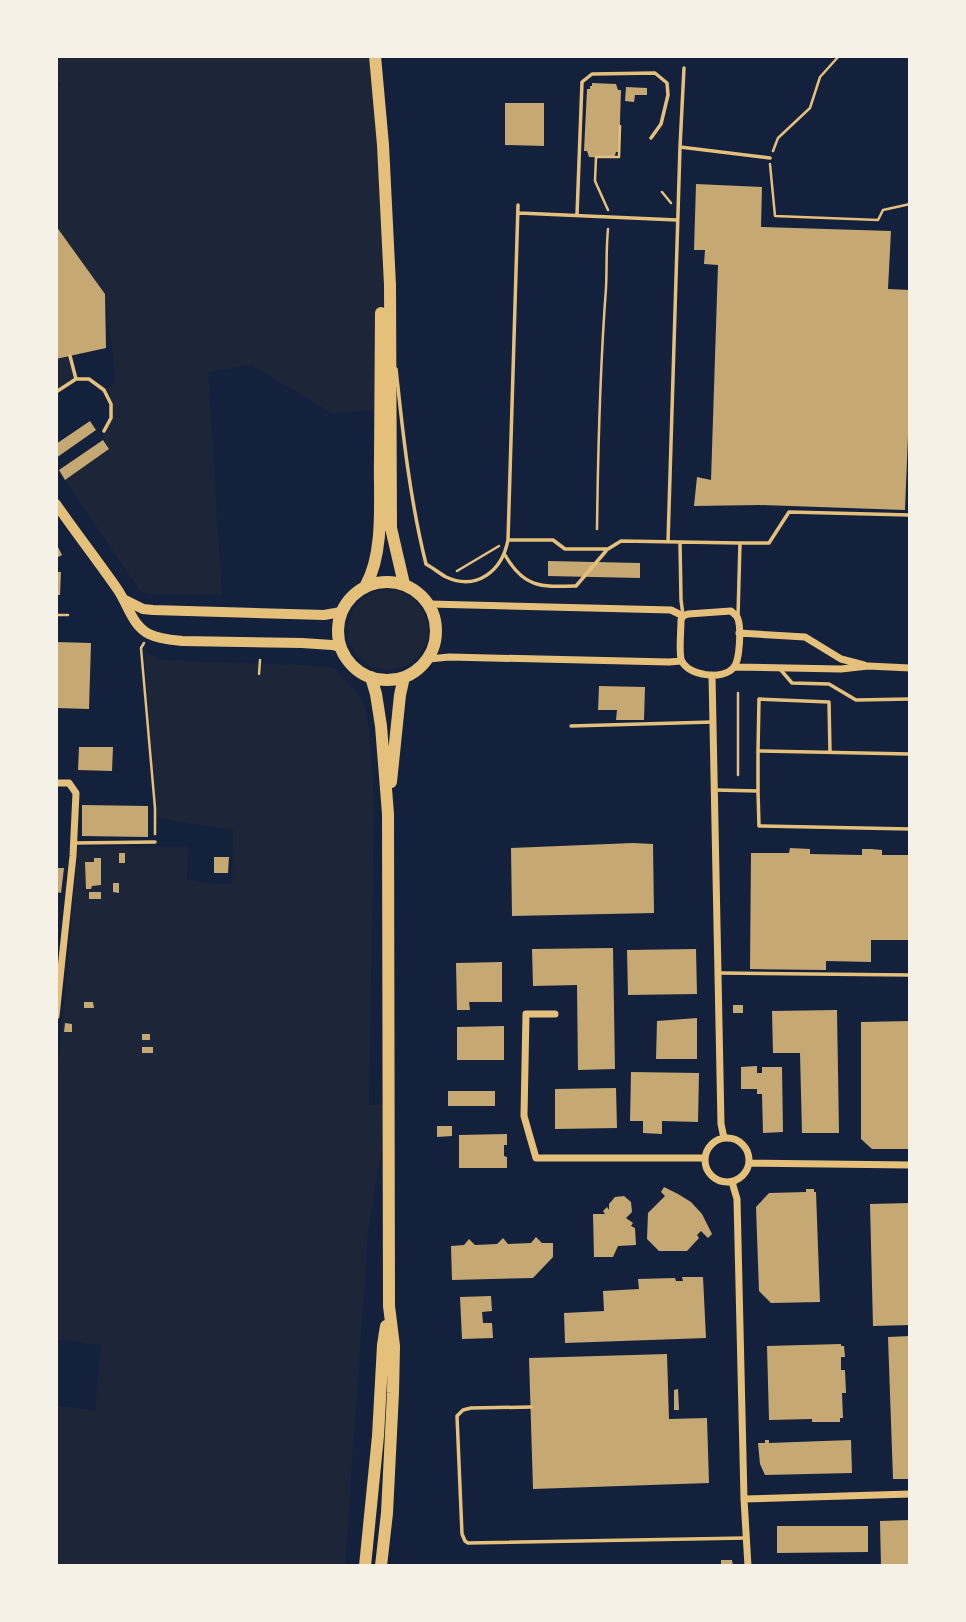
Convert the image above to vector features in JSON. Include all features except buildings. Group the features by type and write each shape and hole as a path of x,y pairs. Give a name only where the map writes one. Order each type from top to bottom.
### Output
{"main road":[{"path":"375,56 383,145 390,303 391,528 404,584"},
{"path":"366,585 383,581 404,584 417,591 429,604 436,622 435,646 423,666 404,677 387,680 370,677 354,668 340,647 337,630 341,612 349,598 366,585 372,574 379,523 383,145"},
{"path":"370,677 376,694 381,726 388,814 389,1306 394,1346 387,1513 382,1566"},
{"path":"388,814 404,677"},
{"path":"365,1566 378,1436 383,1345 389,1306"}],"street":[{"path":"56,505 123,599 128,611 148,634 182,640 310,643 340,647"},
{"path":"123,599 144,609 153,610 324,615 341,612"},
{"path":"429,604 671,610 683,616 730,611 738,618 738,654 735,667 730,671 702,675 687,667 681,661 683,616"},
{"path":"739,633 805,637 841,659 868,666"},
{"path":"429,659 449,657 681,661"},
{"path":"735,667 841,670 868,666 910,668"},
{"path":"712,675 721,1124 724,1138"},
{"path":"56,783 69,783 76,793 74,843 58,974 56,1016"},
{"path":"555,1014 526,1014 523,1116 536,1158 705,1158"},
{"path":"724,1138 743,1144 749,1156 744,1175 732,1182 720,1182 707,1170 706,1151 724,1138"},
{"path":"749,1163 910,1165"},
{"path":"732,1182 737,1199 748,1566"},
{"path":"744,1499 910,1494"}],"lane":[{"path":"668,542 684,68"},
{"path":"577,215 582,82 592,74 655,73 667,83 668,95 661,124 651,138"},
{"path":"680,147 770,158"},
{"path":"390,303 405,455 426,565 446,577 471,581 487,575 497,567 505,555 508,540 518,205"},
{"path":"518,212 677,220"},
{"path":"70,356 76,379"},
{"path":"56,391 76,379 89,379 104,390 111,404 111,418 103,431"},
{"path":"505,555 512,568 528,581 544,587 576,586 608,550 621,541 769,543 789,512 910,515"},
{"path":"508,540 552,540 565,549 608,550"},
{"path":"680,542 683,616"},
{"path":"738,618 740,543"},
{"path":"780,669 792,683 829,684 856,700 910,699"},
{"path":"830,752 829,702 759,699 759,826 910,829"},
{"path":"571,726 713,722"},
{"path":"758,751 910,754"},
{"path":"714,790 758,791"},
{"path":"74,843 155,842"},
{"path":"718,973 910,975"},
{"path":"531,1407 471,1408 463,1410 457,1416 462,1534 468,1543 746,1538"}],"path":[{"path":"839,56 820,77 810,108 778,138 770,158 775,216 878,220 883,210 910,204"},
{"path":"608,210 595,181 596,157 619,157 620,126"},
{"path":"597,529 608,229"},
{"path":"455,572 508,540"},
{"path":"56,615 68,615"},
{"path":"146,640 141,648 155,808 155,842"},
{"path":"259,674 260,660"},
{"path":"738,692 738,775"}],"shaded area":[{"path":"56,56 374,56 390,408 333,414 252,365 208,372 222,595 154,595 141,592 65,480 109,449 103,434 112,411 104,390 116,383 105,294 56,226 56,90 62,86 56,78"},
{"path":"70,356 76,379 56,392 56,359"},
{"path":"388,590 403,593 416,602 425,615 428,630 425,645 416,658 403,667 388,670 373,667 360,658 351,645 348,630 351,615 360,602 373,593"},
{"path":"144,651 162,660 327,666 335,669 358,693 364,705 369,728 374,802 369,1105 389,1105 368,1232 345,1566 56,1566 56,1406 95,1410 101,1345 56,1340 56,1096 78,847 188,847 187,880 232,885 233,830 157,818"}]}
